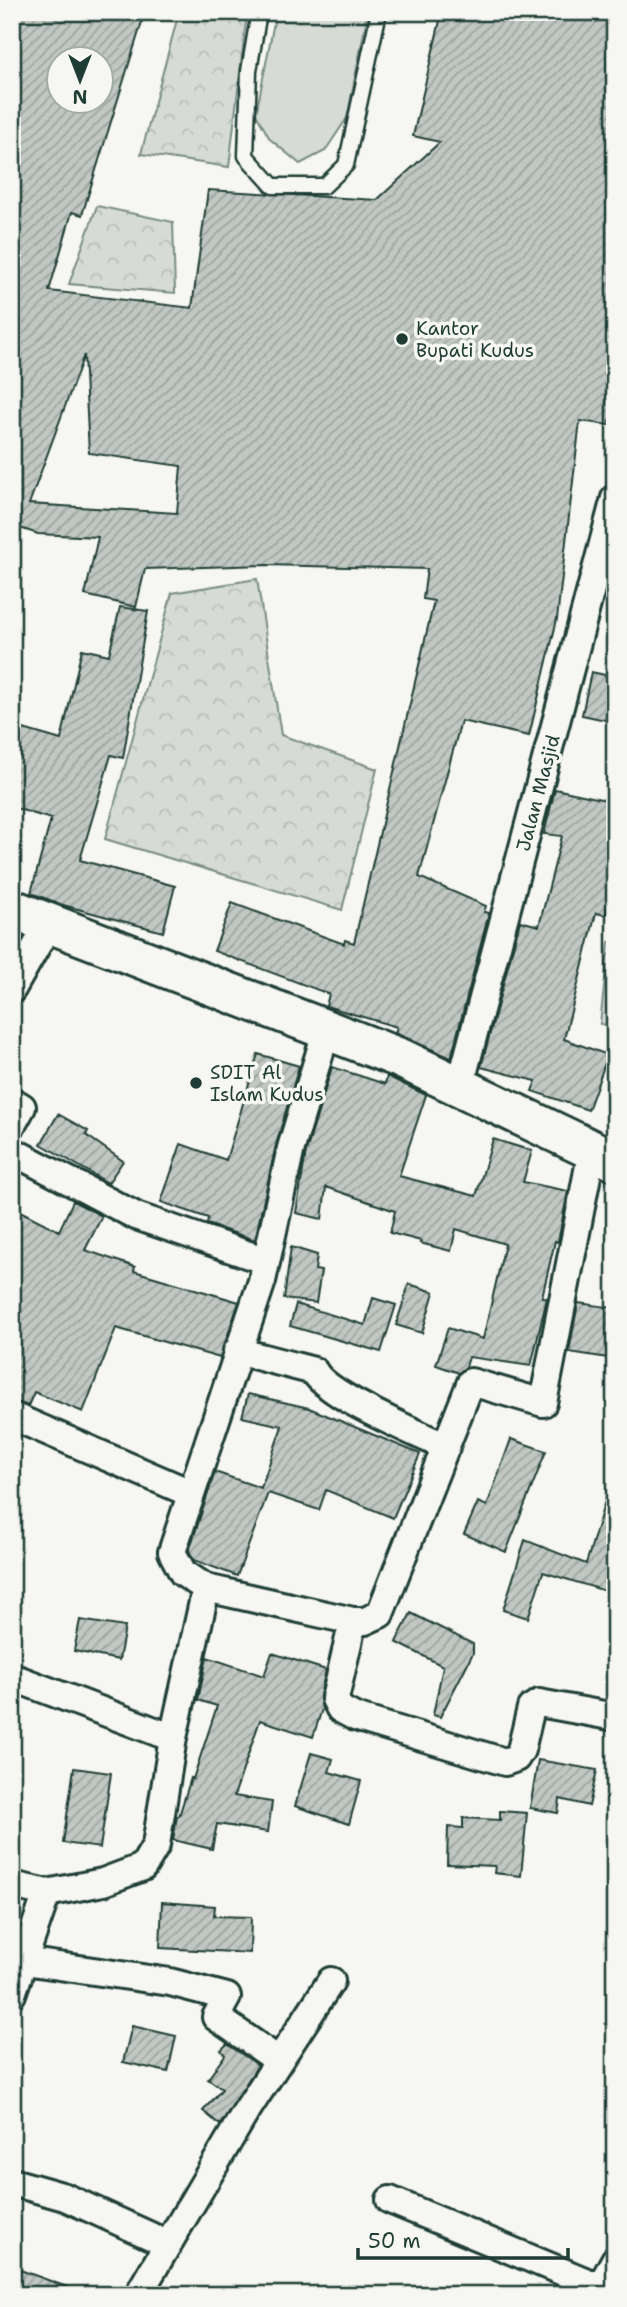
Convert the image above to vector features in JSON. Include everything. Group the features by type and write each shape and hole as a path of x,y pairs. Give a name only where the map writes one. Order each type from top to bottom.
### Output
{"street":[{"name":"Jalan Masjid","path":"460,1086 604,589 615,498"},
{"path":"12,909 327,1029 460,1086 603,1156 543,1403 471,1382 380,1614 365,1620 353,1620 206,1588 183,1573 172,1552 266,1261 291,1148 327,1029"},
{"path":"12,989 50,922"},
{"path":"12,1101 22,1107 12,1125"},
{"path":"12,1151 136,1216 266,1261"},
{"path":"237,1351 314,1371 319,1381 352,1401 446,1447"},
{"path":"12,1416 190,1493"},
{"path":"12,1885 47,1893 103,1882 143,1867 156,1844 173,1738 206,1588"},
{"path":"353,1620 335,1699 340,1709 355,1717 505,1762 516,1758 521,1749 531,1708 539,1703 615,1717"},
{"path":"12,1677 173,1738"},
{"path":"12,1994 47,1893"},
{"path":"24,1961 170,1982 227,1997 216,2017 278,2060"},
{"path":"138,2295 278,2060 331,1981"},
{"path":"12,2182 65,2197 168,2244"},
{"path":"390,2200 598,2291 615,2260"}],"lane":[{"path":"259,12 250,71 246,156 273,186 324,186 346,165 379,12"}],"green space":[{"path":"179,12 247,12 229,167 141,154"},
{"path":"276,12 368,12 347,118 325,151 300,164 270,139 256,114"},
{"path":"97,206 173,222 175,293 69,284"},
{"path":"257,579 281,735 377,769 342,910 105,839 172,593"},
{"path":"609,942 615,942 615,1026 600,1024"}],"building":[{"path":"12,12 145,12 116,105 116,46 46,46 46,116 113,116 82,215 72,212 49,291 192,308 208,190 377,200 440,142 413,136 442,12 615,12 615,400 609,425 580,421 557,619 529,736 461,721 419,877 486,906 484,912 489,913 451,1058 395,1033 397,1027 326,1006 329,994 214,951 232,903 344,944 345,940 354,943 434,601 423,599 427,569 266,565 145,569 136,607 85,595 98,537 38,534 20,528 15,542 12,542 12,152 21,126 12,123","holes":["84,355 89,453 181,466 177,513 29,504"]},
{"path":"120,607 148,611 123,758 111,755 80,860 175,886 163,932 63,905 31,893 51,819 12,807 12,755 20,728 61,740 82,649 109,655"},
{"path":"591,672 615,677 615,722 582,715"},
{"path":"555,789 615,802 615,906 608,905 606,915 596,913 564,1039 608,1055 588,1110 532,1091 536,1081 481,1067 520,921 539,926 562,836 544,834"},
{"path":"258,1054 299,1066 276,1145 255,1240 207,1224 208,1218 161,1202 181,1144 226,1160"},
{"path":"332,1067 385,1084 387,1076 426,1095 399,1176 476,1196 493,1139 532,1151 523,1182 568,1191 558,1242 555,1241 542,1297 547,1298 531,1366 469,1357 466,1367 459,1373 436,1365 448,1328 483,1339 505,1244 456,1229 451,1251 420,1243 421,1241 390,1233 395,1211 326,1187 322,1219 296,1213 306,1152"},
{"path":"58,1114 88,1131 86,1135 123,1161 108,1183 41,1144"},
{"path":"73,1201 102,1216 85,1250 135,1267 134,1271 239,1302 220,1358 116,1328 83,1412 34,1392 28,1406 12,1401 12,1207 59,1231"},
{"path":"291,1247 317,1255 315,1270 321,1271 316,1303 284,1299"},
{"path":"409,1284 434,1292 422,1333 396,1325"},
{"path":"373,1298 396,1305 381,1352 290,1326 296,1304 365,1325"},
{"path":"578,1303 615,1308 615,1359 569,1352"},
{"path":"248,1394 309,1408 420,1454 393,1518 326,1490 319,1510 268,1493 237,1576 194,1560 189,1551 215,1472 261,1488 282,1426 242,1417"},
{"path":"511,1439 546,1451 506,1552 464,1534 478,1502 487,1506"},
{"path":"609,1488 615,1489 615,1562 611,1573 615,1575 615,1594 543,1572 528,1618 503,1610 525,1540 586,1564"},
{"path":"411,1613 473,1644 473,1653 440,1717 433,1715 443,1666 396,1642"},
{"path":"80,1620 125,1627 119,1660 74,1651"},
{"path":"272,1653 326,1670 320,1695 322,1709 313,1737 260,1720 234,1796 272,1802 268,1832 217,1824 212,1849 173,1840 177,1816 191,1778 193,1779 217,1706 198,1700 207,1657 264,1676"},
{"path":"311,1753 333,1759 329,1772 361,1781 349,1824 295,1806"},
{"path":"538,1760 597,1770 589,1806 560,1799 558,1813 530,1808"},
{"path":"74,1768 111,1773 100,1848 63,1843"},
{"path":"500,1811 527,1813 521,1876 494,1873 495,1866 447,1864 448,1827 463,1828 463,1818 500,1820"},
{"path":"162,1902 215,1906 214,1916 251,1917 250,1953 160,1948"},
{"path":"132,2026 176,2036 168,2072 123,2062"},
{"path":"227,2044 258,2065 220,2125 203,2111 222,2089 208,2079 225,2055 221,2050"},
{"path":"12,2267 81,2292 80,2295 12,2295"}],"place":[{"name":"Kantor Bupati Kudus","path":"402,339"},
{"name":"SDIT Al Islam Kudus","path":"196,1083"}]}
